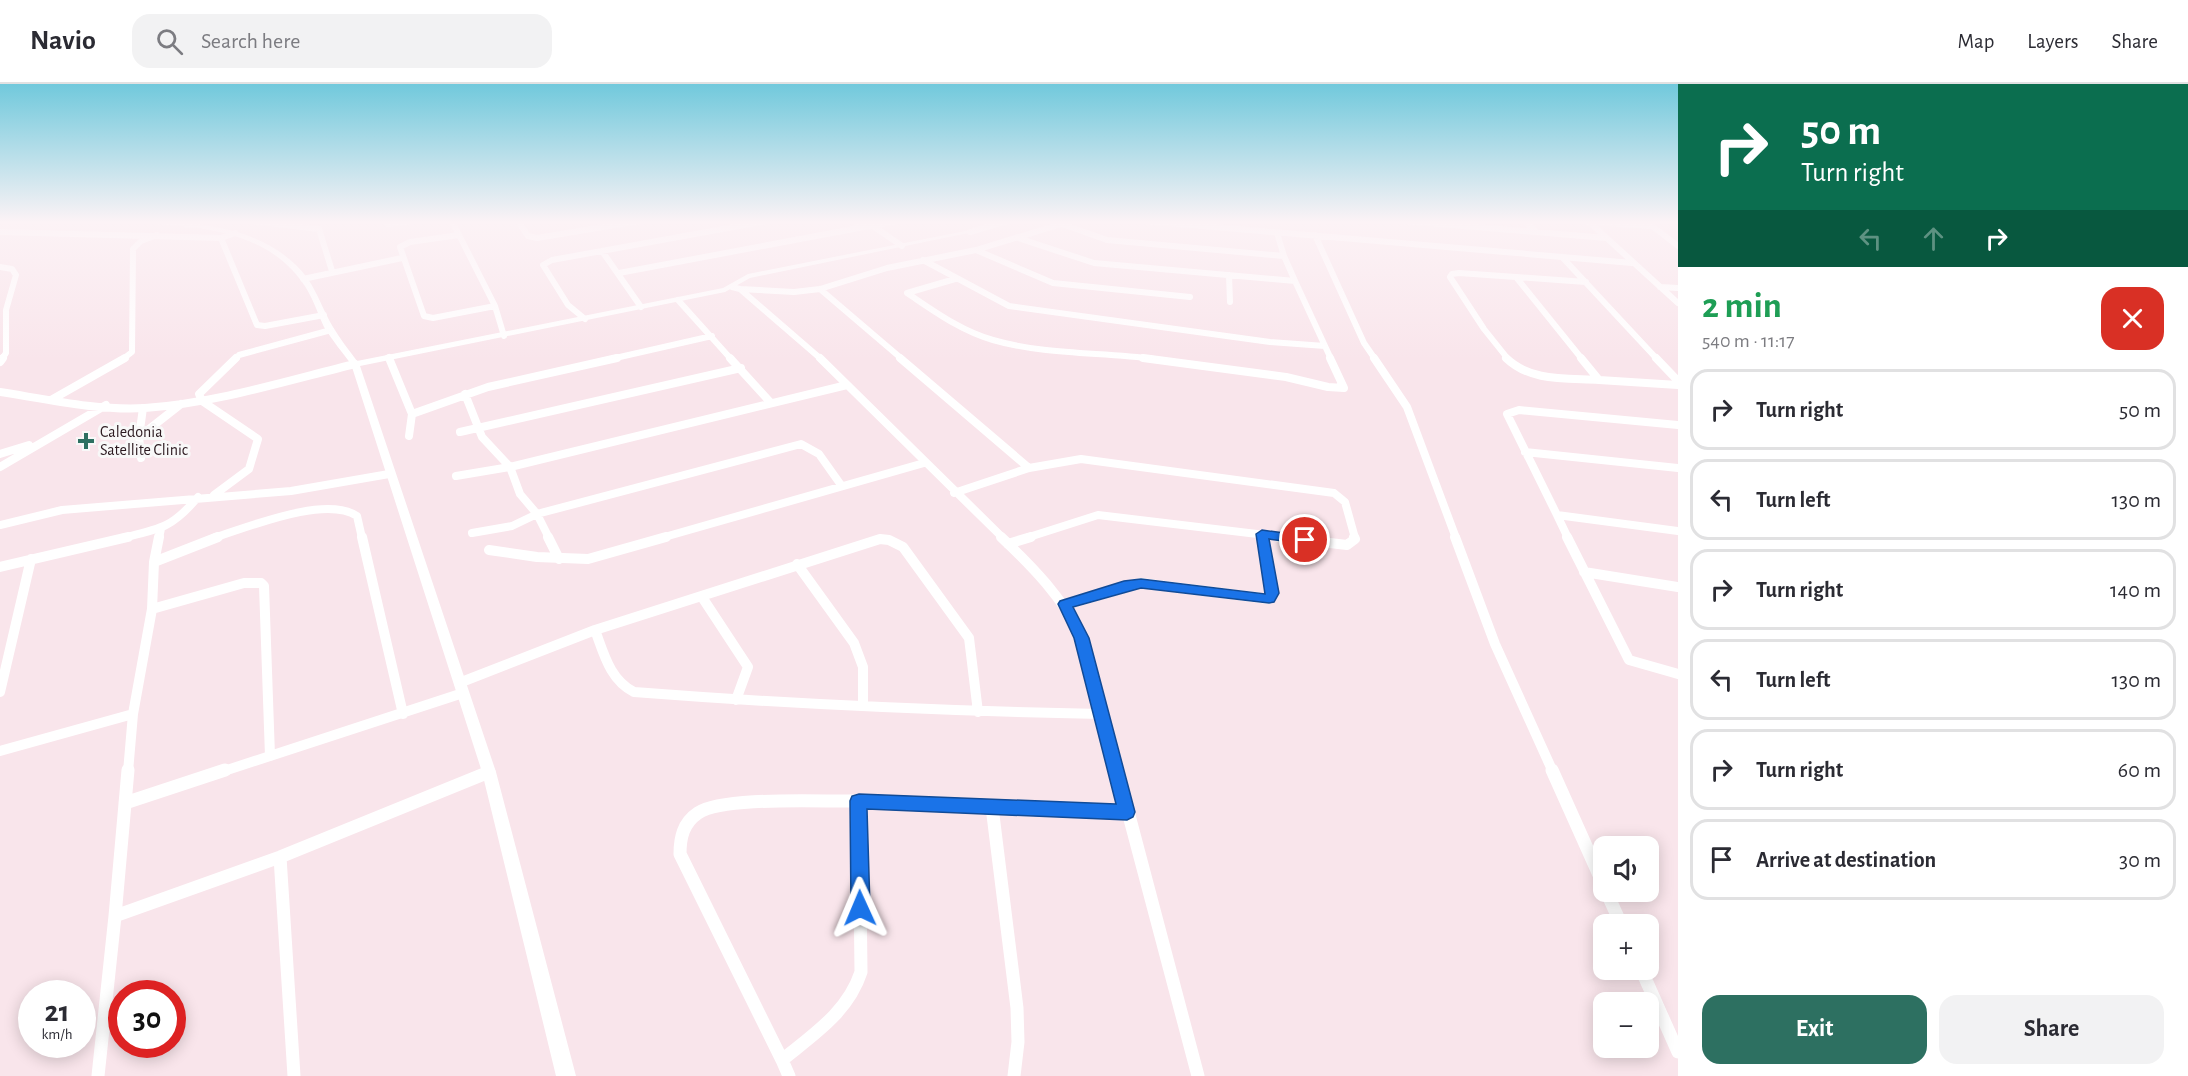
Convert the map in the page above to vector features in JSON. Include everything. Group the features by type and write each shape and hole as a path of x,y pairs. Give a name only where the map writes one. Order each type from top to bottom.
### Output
{"street":[{"path":"0,362 6,353 3,311 16,275 12,269 2,267"},
{"path":"51,400 115,365 132,352 133,267"},
{"path":"233,267 257,326 324,315"},
{"path":"291,267 303,279 331,330 355,364 389,474 489,772 566,1076"},
{"path":"303,279 352,267"},
{"path":"406,267 426,317 439,317 495,306"},
{"path":"475,267 495,306 504,336"},
{"path":"544,267 568,304 585,319"},
{"path":"615,267 641,307"},
{"path":"619,273 649,267"},
{"path":"736,288 748,276 793,267"},
{"path":"0,392 51,400 143,408 181,404 355,364 736,288 794,292 820,289 890,267"},
{"path":"935,267 1010,306 1270,342 1325,346"},
{"path":"1018,267 1053,282 1190,297"},
{"path":"1142,267 1295,280"},
{"path":"955,279 907,293 948,320 990,339 1010,344 1068,353 1132,356 1286,377 1328,387 1344,388 1289,267"},
{"path":"1330,267 1364,344 1407,407 1496,644 1593,861"},
{"path":"1572,267 1586,282 1678,383 1671,386 1534,374 1516,368 1459,294 1450,275 1459,273 1586,282"},
{"path":"1638,267 1678,303"},
{"path":"1229,275 1230,302"},
{"path":"1516,277 1599,380"},
{"path":"1660,287 1678,288"},
{"path":"736,288 821,358 1065,604 1082,638 1198,1076"},
{"path":"820,289 1029,468"},
{"path":"678,300 770,402"},
{"path":"214,495 249,469 258,439 202,401 199,394 233,358 331,330"},
{"path":"412,414 465,394 712,336"},
{"path":"389,358 412,414 409,436"},
{"path":"460,432 741,368"},
{"path":"456,476 510,467 847,385"},
{"path":"465,394 482,437 510,467 520,494 537,514 559,558"},
{"path":"139,437 181,404"},
{"path":"0,467 106,405"},
{"path":"141,458 139,437 143,408"},
{"path":"1678,425 1511,411 1507,414 1615,636 1629,660 1678,674"},
{"path":"0,454 46,440"},
{"path":"472,533 512,526 537,514 801,444 816,450 841,485"},
{"path":"1525,452 1678,468"},
{"path":"954,493 1029,468 1081,459 1334,493 1345,502 1355,539 1347,545 1098,516 1008,544"},
{"path":"489,550 588,559 924,463"},
{"path":"0,525 18,518 96,506 214,495 292,491 389,474"},
{"path":"0,567 161,529 181,517 198,497"},
{"path":"154,562 207,540 299,512 333,507 348,510 357,516 403,714"},
{"path":"1557,515 1678,531"},
{"path":"98,1076 133,714 152,609 154,562 161,529"},
{"path":"1065,604 1141,583 1269,599 1272,593 1262,534"},
{"path":"125,803 403,714 595,630 880,539 889,540 903,547 969,638 978,712"},
{"path":"0,692 31,559"},
{"path":"797,564 854,643 863,667 862,706"},
{"path":"1584,572 1678,587"},
{"path":"152,609 244,583 261,583 264,586 270,756"},
{"path":"702,597 748,667 736,700"},
{"path":"595,630 617,682 625,689 651,694 978,712 1101,714"},
{"path":"0,751 133,714"},
{"path":"115,916 280,857 489,772"},
{"path":"789,1076 680,854 681,836 689,819 696,813 716,804 859,801 1127,812"},
{"path":"782,1060 845,1006 858,986 861,972 859,801"},
{"path":"992,807 1015,991 1018,1047 1014,1076"},
{"path":"280,857 294,1076"},
{"path":"1646,980 1678,1052"}],"place":[{"name":"Caledonia Satellite Clinic","path":"86,441"}],"route":[{"path":"860,908 859,801 1127,812 1082,638 1065,604 1141,583 1269,599 1272,593 1262,534 1305,540"}]}
